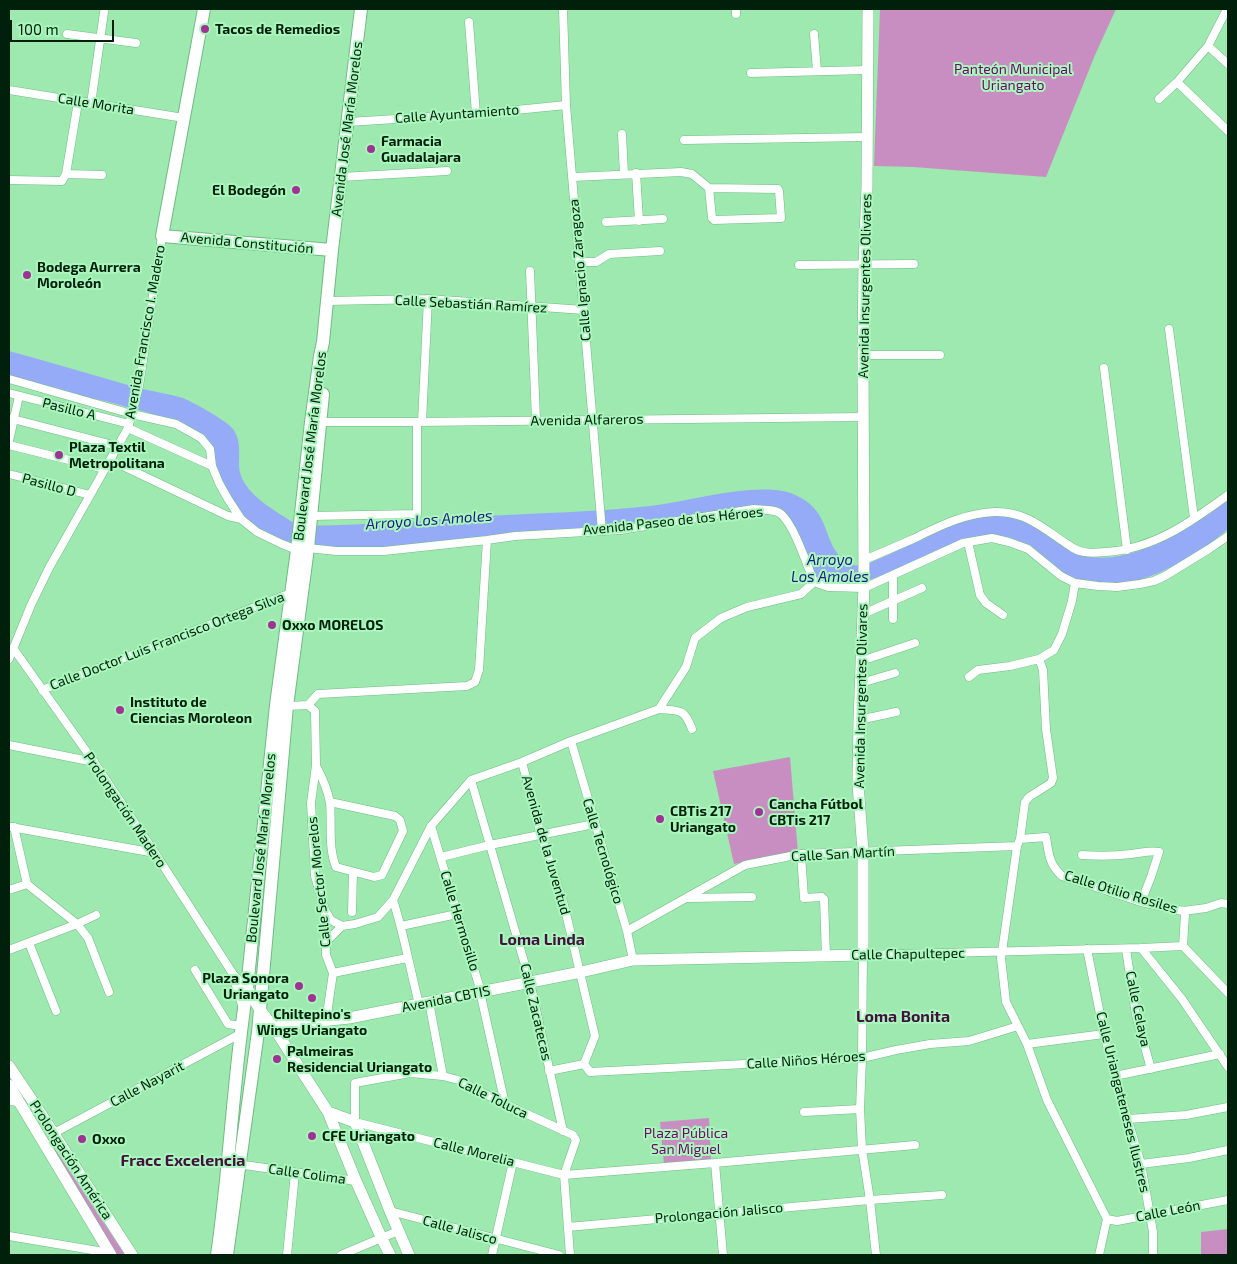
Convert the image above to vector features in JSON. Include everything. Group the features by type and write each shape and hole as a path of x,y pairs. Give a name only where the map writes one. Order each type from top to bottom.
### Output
{"main road":[{"name":"Avenida Francisco I. Madero","path":"162,236 204,9"},
{"name":"Avenida José María Morelos","path":"327,301 361,9"},
{"name":"Avenida Constitución","path":"162,236 332,250"},
{"name":"Boulevard José María Morelos","path":"216,1255 258,1032 297,593 325,355 327,301"},
{"name":"Boulevard José María Morelos","path":"227,1255 243,1009 276,705 297,593"},
{"path":"243,1009 252,1007 260,1010"},
{"path":"241,1030 246,1038 252,1037 258,1032"}],"street":[{"name":"Calle Ignacio Zaragoza","path":"563,9 566,105 602,529"},
{"name":"Avenida Insurgentes Olivares","path":"868,9 863,355 864,587 858,784 863,852 860,1109 862,1149 876,1255"},
{"path":"1159,99 1177,82 1208,46 1227,9"},
{"path":"90,104 104,12"},
{"path":"469,22 476,114"},
{"path":"67,34 136,43"},
{"path":"814,34 817,71"},
{"path":"1208,46 1228,64"},
{"path":"751,73 867,70"},
{"path":"1177,82 1228,131"},
{"name":"Calle Morita","path":"9,90 184,118"},
{"path":"9,180 62,181 66,174 78,102"},
{"name":"Calle Ayuntamiento","path":"348,122 476,114 566,105"},
{"path":"622,134 624,174"},
{"path":"684,140 867,138"},
{"path":"341,177 446,171"},
{"path":"573,176 681,172 692,174 709,188 778,189 780,218 714,220 712,218 709,188"},
{"path":"636,173 639,221"},
{"path":"66,174 102,175"},
{"path":"606,222 663,219"},
{"name":"Avenida Francisco I. Madero","path":"9,659 31,605 49,568 128,426 139,386 162,236"},
{"path":"580,262 596,262 609,254 660,251"},
{"path":"799,265 914,264"},
{"path":"530,271 536,420"},
{"path":"307,520 417,514 420,422 428,299"},
{"name":"Calle Sebastián Ramírez","path":"327,301 428,299 584,310"},
{"path":"1170,329 1194,518"},
{"path":"863,355 940,355"},
{"path":"1104,368 1127,550"},
{"name":"Avenida Paseo de los Héroes","path":"9,379 176,424 201,438 210,449 212,466 228,499 241,518 257,532 282,544 336,551 384,551 515,536 602,529 620,530 754,509 769,510 780,513 792,530 814,582"},
{"name":"Pasillo A","path":"9,393 128,426 212,466"},
{"path":"9,440 11,419 19,396"},
{"name":"Avenida Alfareros","path":"316,422 863,417"},
{"path":"11,419 117,446"},
{"path":"9,445 105,469"},
{"path":"110,460 228,516 241,518"},
{"name":"Pasillo D","path":"9,474 90,495"},
{"path":"864,562 959,518 995,512 1011,513 1036,522 1075,549 1084,552 1095,553 1127,550 1136,548 1178,529 1228,495"},
{"path":"659,709 686,667 695,638 721,618 747,607 801,594 814,582 828,588 864,587 894,576 963,543 992,538 1028,549 1061,576 1075,583 1117,587 1154,581 1175,571 1228,536"},
{"path":"287,706 308,705 318,694 467,686 475,682 479,670 487,540"},
{"path":"968,542 980,595 986,603 1003,615"},
{"path":"893,619 894,576"},
{"path":"969,677 978,670 1010,666 1039,659 1054,650 1062,634 1072,601 1075,583"},
{"path":"863,614 922,588"},
{"name":"Calle Doctor Luis Francisco Ortega Silva","path":"42,690 297,593"},
{"path":"861,661 915,643"},
{"name":"Prolongación Madero","path":"13,648 94,762 233,974 246,988"},
{"path":"1039,659 1043,670 1046,729 1053,778 1051,782 1029,797 1025,802 1001,958 1006,1002 1027,1044 1047,1100 1107,1219 1099,1255"},
{"path":"861,684 895,673"},
{"name":"Calle Sector Morelos","path":"308,705 315,710 316,765 310,803 315,876 325,910 326,955 333,973 326,1021"},
{"path":"326,942 342,926 378,917 393,900 431,826 471,780 659,709 682,712 687,717 692,729"},
{"path":"859,720 896,712"},
{"name":"Calle Tecnológico","path":"571,741 633,960"},
{"path":"9,745 94,762"},
{"name":"Avenida de la Juventud","path":"522,762 541,835 564,905 595,1036 584,1064"},
{"path":"316,765 322,776 330,802 332,856 336,867 374,877 382,875 403,831 400,820 395,816 330,802"},
{"name":"Calle Zacatecas","path":"471,780 530,982 563,1131"},
{"path":"441,857 594,824"},
{"name":"Calle Hermosillo","path":"431,826 482,992 505,1104"},
{"path":"109,992 88,938 77,924 26,884 11,827 155,853"},
{"name":"Calle Otilio Rosiles","path":"1018,842 1046,837 1049,859 1054,869 1062,876 1141,902 1183,911 1185,914 1183,946"},
{"name":"Calle San Martín","path":"626,931 745,865 801,854 1018,842"},
{"path":"1082,855 1131,854 1153,850 1159,852 1152,877 1141,902"},
{"path":"801,854 804,898 822,897 824,899 826,956"},
{"path":"352,912 354,872"},
{"path":"9,890 26,884"},
{"path":"686,898 752,897"},
{"path":"393,900 401,926 407,958 424,1003 444,1076"},
{"path":"1183,911 1206,908 1221,903 1228,904"},
{"path":"325,910 331,920 342,926"},
{"path":"9,950 77,924 96,914"},
{"path":"401,926 457,914"},
{"path":"29,943 56,1011"},
{"path":"1183,946 1228,993"},
{"name":"Calle Chapultepec","path":"633,960 1126,949 1183,946"},
{"path":"1140,948 1182,999 1228,1067"},
{"name":"Calle Uriangateneses Ilustres","path":"1088,949 1114,1076 1141,1164 1154,1232 1153,1255"},
{"name":"Calle Celaya","path":"1126,949 1136,1015 1151,1069"},
{"path":"333,973 407,958"},
{"name":"Avenida CBTIS","path":"258,1032 284,1025 349,1018 633,960"},
{"path":"195,970 228,1024 241,1030"},
{"name":"Prolongación Madero","path":"233,974 243,1009"},
{"path":"246,988 328,1112 356,1181 390,1255"},
{"name":"Calle Niños Héroes","path":"584,1064 590,1072 862,1058 930,1044 969,1041 1018,1026"},
{"name":"Calle Nayarit","path":"54,1133 241,1030"},
{"path":"1027,1044 1104,1034"},
{"path":"1114,1076 1220,1054"},
{"path":"549,1071 584,1064"},
{"name":"Prolongación América","path":"9,1066 132,1255"},
{"name":"Calle Toluca","path":"355,1122 355,1083 410,1073 444,1076 458,1080 573,1135 576,1140 564,1175"},
{"name":"Prolongación América","path":"9,1085 14,1102 110,1254"},
{"path":"14,1102 28,1103 36,1106"},
{"path":"1128,1119 1186,1115 1228,1107"},
{"path":"804,1112 860,1109"},
{"path":"328,1112 355,1122 409,1255"},
{"path":"334,1129 335,1123 339,1119 344,1118"},
{"name":"Calle Morelia","path":"355,1122 564,1175 915,1145"},
{"path":"1141,1164 1189,1158 1228,1150"},
{"path":"492,1255 512,1162"},
{"path":"715,1163 723,1255"},
{"name":"Calle Colima","path":"234,1164 356,1181"},
{"path":"287,1255 295,1173"},
{"path":"564,1175 570,1255"},
{"name":"Prolongación Jalisco","path":"568,1227 942,1195"},
{"name":"Calle León","path":"1107,1219 1117,1221 1228,1200"},
{"name":"Calle Jalisco","path":"390,1212 560,1255"},
{"path":"341,1255 398,1231"},
{"path":"9,1236 110,1254"}],"green space":[{"name":"Panteón Municipal Uriangato","path":"880,9 1116,9 1095,55 1046,177 874,166"},
{"name":"Cancha Fútbol CBTis 217","path":"790,757 798,853 734,864 713,771"},
{"path":"23,1104 27,1104 125,1255 117,1255"},
{"name":"Plaza Pública San Miguel","path":"709,1118 711,1160 664,1164 660,1122"},
{"path":"1228,1229 1228,1255 1201,1255 1201,1232"}],"water":[{"name":"Arroyo Los Amoles","path":"9,351 137,388 183,398 210,412 224,421 236,433 239,447 240,474 249,489 269,507 292,522 301,524 319,526 609,510 666,504 744,491 776,490 792,493 810,504 819,514 830,541 838,554 853,565 858,566 865,565 895,552 944,528 976,517 1009,516 1028,523 1070,549 1089,556 1110,557 1131,553 1174,535 1228,499 1228,529 1207,546 1159,573 1134,582 1101,584 1066,575 1031,548 991,536 894,573 848,586 829,585 816,579 783,510 770,506 662,520 516,533 387,548 356,550 278,542 258,532 240,515 214,465 211,449 176,421 105,401 63,393 9,378"}],"place":[{"name":"Tacos de Remedios","path":"205,29"},
{"name":"Farmacia Guadalajara","path":"371,149"},
{"name":"El Bodegón","path":"296,190"},
{"name":"Bodega Aurrera Moroleón","path":"27,275"},
{"name":"Plaza Textil Metropolitana","path":"59,455"},
{"name":"Oxxo MORELOS","path":"272,625"},
{"name":"Instituto de Ciencias Moroleon","path":"120,710"},
{"name":"Cancha Fútbol CBTis 217","path":"759,812"},
{"name":"CBTis 217 Uriangato","path":"660,819"},
{"name":"Plaza Sonora Uriangato","path":"299,986"},
{"name":"Chiltepino's Wings Uriangato","path":"312,998"},
{"name":"Palmeiras Residencial Uriangato","path":"277,1059"},
{"name":"CFE Uriangato","path":"312,1136"},
{"name":"Oxxo","path":"82,1139"}],"district":[{"name":"Loma Linda","path":"542,940"},
{"name":"Loma Bonita","path":"903,1017"},
{"name":"Fracc Excelencia","path":"183,1161"}]}
